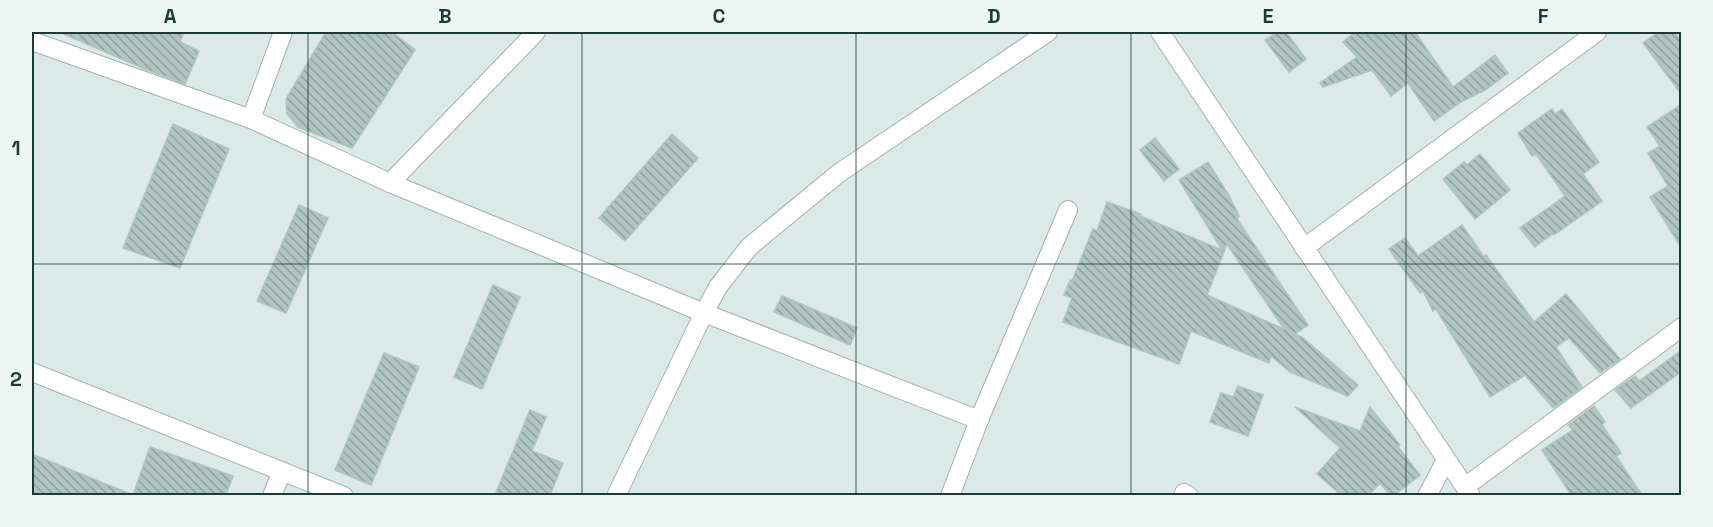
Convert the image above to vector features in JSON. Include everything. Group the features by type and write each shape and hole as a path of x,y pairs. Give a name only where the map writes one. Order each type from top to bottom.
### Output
{"street":[{"path":"251,118 283,32"},
{"path":"390,183 536,32"},
{"path":"616,495 704,313 718,287 749,247 830,181 1048,32"},
{"path":"1160,32 1468,490 1682,327"},
{"path":"1304,248 1598,32"},
{"path":"32,41 251,118 390,183 704,313 979,420"},
{"path":"950,495 979,420 1068,210"},
{"path":"32,372 344,495"},
{"path":"1427,495 1446,459"},
{"path":"272,495 282,471"}],"building":[{"path":"59,32 184,32 180,42 199,51 185,84"},
{"path":"326,32 392,32 415,50 352,148 298,127 287,114 286,99"},
{"path":"1278,32 1286,32 1306,59 1289,72 1265,40"},
{"path":"1355,32 1415,32 1453,87 1495,55 1508,73 1434,121 1408,83 1391,96 1372,70 1323,87 1320,83 1357,57 1343,42"},
{"path":"1659,32 1674,32 1682,42 1682,95 1643,43"},
{"path":"1682,104 1682,249 1650,197 1668,186 1648,153 1660,146 1647,127"},
{"path":"1552,109 1555,114 1562,109 1599,162 1583,174 1602,201 1535,247 1520,228 1565,196 1536,154 1532,156 1518,133"},
{"path":"173,124 229,149 180,268 123,248"},
{"path":"672,134 698,158 625,241 599,218"},
{"path":"1155,138 1179,169 1164,181 1140,150"},
{"path":"1480,154 1510,190 1475,219 1443,179 1464,162 1467,165"},
{"path":"1208,162 1228,194 1239,216 1237,219 1308,325 1295,334 1303,338 1358,385 1348,396 1290,372 1271,356 1269,363 1191,331 1179,364 1063,322 1072,298 1064,295 1093,229 1097,231 1107,202 1141,214 1140,216 1222,250 1179,180","holes":["1227,244 1284,329 1207,295"]},
{"path":"299,205 328,218 286,313 257,301"},
{"path":"1462,225 1534,322 1566,294 1620,359 1600,373 1569,338 1556,347 1582,387 1553,408 1525,375 1490,397 1436,309 1433,311 1423,291 1420,293 1389,249 1405,238 1418,256"},
{"path":"493,285 520,297 482,389 454,377"},
{"path":"782,296 857,328 850,345 774,312"},
{"path":"1682,350 1682,371 1631,408 1615,390 1635,376 1639,381"},
{"path":"384,353 419,367 371,485 335,470"},
{"path":"1238,386 1263,395 1248,436 1210,422 1221,393 1233,397"},
{"path":"1594,406 1605,422 1602,425 1621,453 1616,456 1642,495 1571,495 1542,450 1573,430 1568,425"},
{"path":"1295,407 1360,431 1370,407 1420,475 1394,495 1390,495 1380,483 1369,495 1341,495 1317,474 1340,448"},
{"path":"530,410 546,417 532,451 563,463 550,495 495,495"},
{"path":"150,447 233,476 226,495 133,495"},
{"path":"32,454 133,495 32,495"}]}
